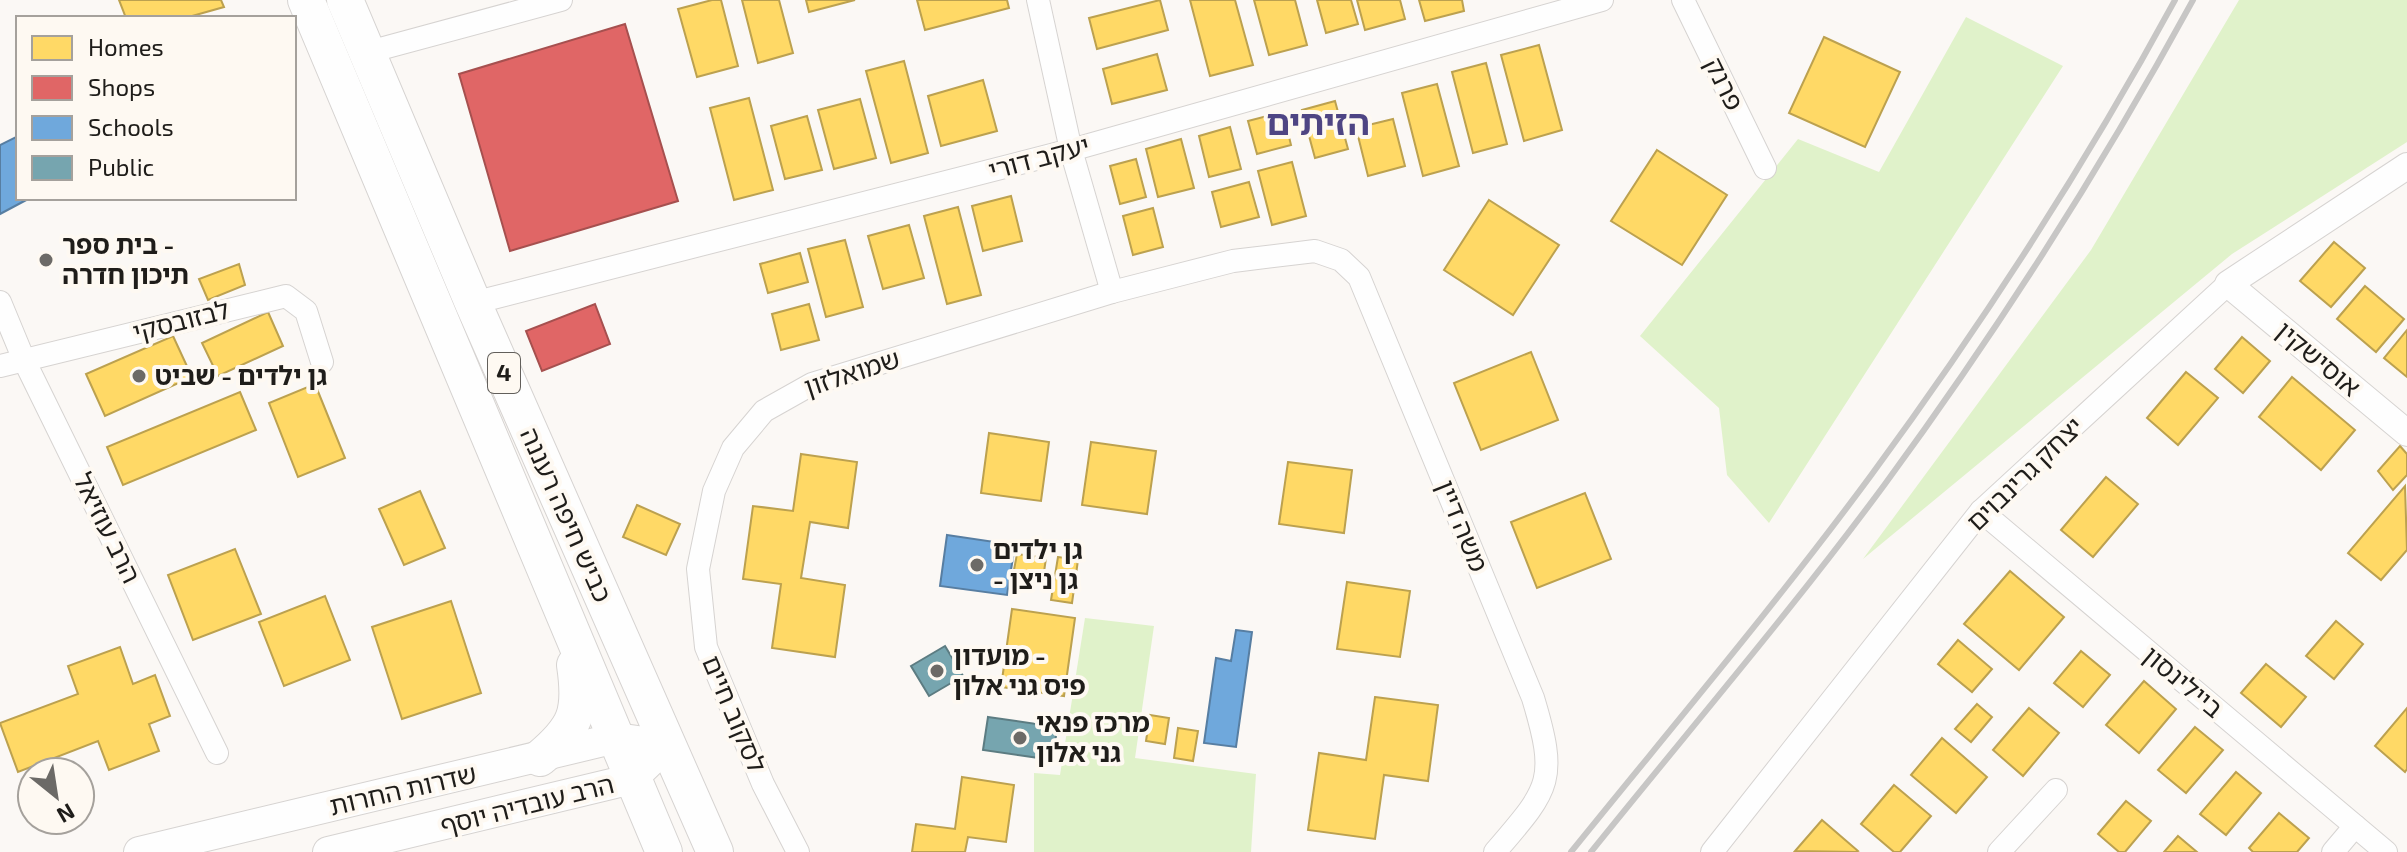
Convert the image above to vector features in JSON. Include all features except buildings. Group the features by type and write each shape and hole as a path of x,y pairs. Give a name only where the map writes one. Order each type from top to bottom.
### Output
{"highway":[{"name":"כביש חיפה רעננה","path":"306,0 570,636 664,852"},
{"name":"כביש חיפה רעננה","path":"345,0 473,303 715,852"},
{"path":"540,758 563,739 576,718 579,696 570,636"}],"main road":[{"name":"שדרות החרות","path":"139,852 616,738 667,745"},
{"name":"הרב עובדיה יוסף","path":"328,852 632,779 667,745"}],"street":[{"path":"365,53 561,0"},
{"path":"1038,0 1071,150 1112,292"},
{"name":"יעקב דורי","path":"473,303 1071,150 1602,0"},
{"name":"פרנק","path":"1683,0 1765,168"},
{"name":"יצחק גרינבוים","path":"1712,852 1981,511 2228,284 2407,166"},
{"name":"משה דיין","path":"1112,292 1277,253 1315,251 1341,260 1359,277 1533,698 1547,743 1549,762 1546,783 1536,805 1495,852"},
{"name":"אוסישקין","path":"2228,284 2407,433"},
{"name":"שמואלזון","path":"698,569 714,491 733,448 764,411 785,396 812,384 1112,292"},
{"name":"לבזובסקי","path":"0,366 286,296 306,311 322,362"},
{"name":"הרב עוזיאל","path":"0,302 24,360 217,753"},
{"name":"ביילינסון","path":"1981,511 2386,852"},
{"name":"לסקוב חיים","path":"698,569 706,647 763,784 798,852"},
{"path":"1999,852 2056,790"},
{"path":"2333,852 2355,826"}],"green space":[{"path":"2239,0 2407,0 2407,142 2232,254 1863,559 2091,250"},
{"path":"1966,17 2063,66 1769,523 1727,475 1719,408 1640,336 1798,139 1879,172"},
{"path":"1085,618 1154,626 1135,758 1256,774 1251,852 1034,852 1034,773 1060,775"}],"railway":[{"path":"1571,852 1799,570 1913,417 1993,301 2069,182 2175,0"},
{"path":"1591,852 1814,578 1927,426 2085,186 2193,0"}],"place":[{"name":"בית ספר - תיכון חדרה","path":"46,260"},
{"name":"גן ילדים - שביט","path":"139,376"},
{"name":"גן ילדים - גן ניצן","path":"977,565"},
{"name":"מועדון - פיס גני אלון","path":"937,671"},
{"name":"מרכז פנאי גני אלון","path":"1020,738"}],"district":[{"name":"הזיתים","path":"1318,123"}]}
